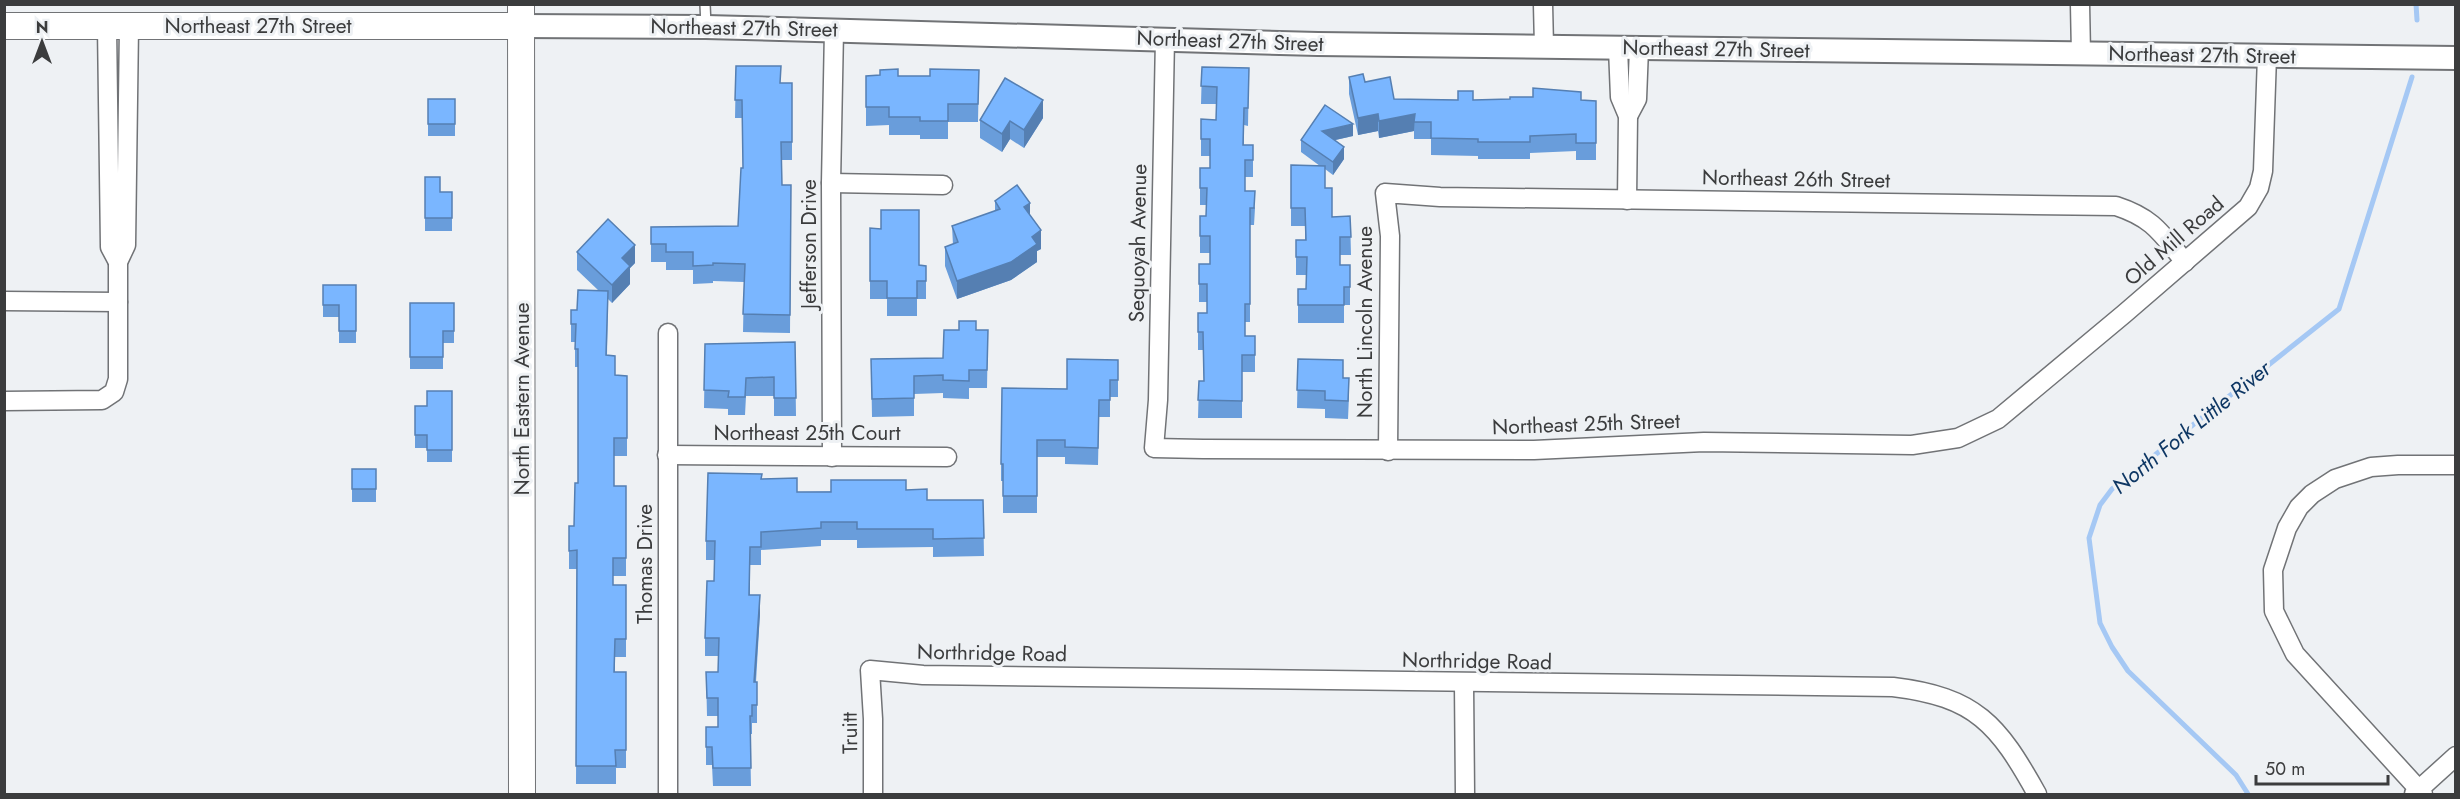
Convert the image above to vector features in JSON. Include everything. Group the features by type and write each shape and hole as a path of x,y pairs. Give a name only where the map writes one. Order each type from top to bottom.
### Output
{"main road":[{"name":"Northeast 27th Street","path":"4,26 118,26 521,15"},
{"name":"North Eastern Avenue","path":"521,15 522,795"}],"street":[{"path":"1543,4 1544,47"},
{"path":"2080,4 2081,54"},
{"name":"Northeast 27th Street","path":"521,15 705,16 834,30 1318,44 2456,58"},
{"path":"4,401 102,400 114,392 118,379 118,262 110,247 118,26"},
{"name":"Jefferson Drive","path":"832,457 831,183 834,30"},
{"name":"Sequoyah Avenue","path":"1154,448 1158,400 1165,38"},
{"path":"1627,200 1628,116 1620,97 1629,48"},
{"name":"Old Mill Road","path":"2011,409 2248,207 2259,188 2263,171 2267,56"},
{"path":"831,183 943,185"},
{"name":"Northeast 26th Street","path":"1385,194 1627,200 2116,206 2144,217 2156,226 2185,262"},
{"name":"North Lincoln Avenue","path":"1385,194 1390,236 1388,451"},
{"path":"4,301 118,302"},
{"name":"Thomas Drive","path":"668,333 668,795"},
{"name":"Northeast 25th Street","path":"1154,448 1388,451 1534,450 1704,442 1927,444 1971,433 2011,409"},
{"name":"Northeast 25th Court","path":"667,455 947,457"},
{"path":"2456,465 2371,467 2335,479 2312,494 2299,507 2287,528 2273,570 2274,611 2295,654 2419,793 2456,756"},
{"name":"Northridge Road","path":"870,670 923,675 1464,684 1865,687 1922,691 1950,699 1972,710 2004,742 2037,795"},
{"name":"Truitt","path":"870,670 873,719 873,795"},
{"path":"1464,684 1465,795"}],"building":[{"path":"736,66 781,66 780,83 792,83 792,142 781,142 782,185 791,185 790,315 743,314 745,264 713,263 713,265 693,266 693,252 666,252 666,244 651,244 651,227 738,226 741,168 743,168 742,100 735,100"},
{"path":"1202,67 1249,68 1248,108 1244,108 1243,145 1253,145 1253,160 1245,160 1245,191 1255,191 1254,208 1250,208 1250,304 1245,304 1245,336 1255,336 1255,355 1242,355 1242,401 1198,400 1199,381 1204,381 1203,332 1198,332 1198,313 1207,313 1207,284 1199,284 1199,264 1210,264 1210,236 1200,236 1200,216 1206,216 1207,188 1200,188 1200,168 1210,168 1210,139 1201,139 1201,119 1216,120 1217,87 1201,86"},
{"path":"898,69 898,76 930,76 930,69 979,70 978,104 948,104 948,121 920,121 920,117 889,117 889,107 866,107 866,76 880,75 880,70"},
{"path":"1363,74 1365,82 1390,77 1394,99 1458,100 1458,91 1473,91 1473,100 1510,99 1510,97 1533,97 1533,88 1581,92 1581,100 1596,101 1596,143 1576,143 1576,134 1530,136 1530,142 1478,142 1478,139 1431,138 1431,122 1414,122 1415,114 1379,121 1378,114 1358,118 1349,77"},
{"path":"1005,78 1043,100 1024,130 1010,121 1002,134 980,120"},
{"path":"428,99 455,99 455,124 428,124"},
{"path":"1325,105 1353,124 1322,131 1344,147 1333,162 1301,140"},
{"path":"1291,165 1325,166 1325,188 1332,188 1332,217 1350,216 1351,237 1340,237 1340,265 1350,265 1350,287 1344,287 1344,305 1298,305 1298,289 1306,289 1307,257 1296,257 1296,240 1306,240 1305,208 1291,208"},
{"path":"425,177 440,177 440,192 452,192 452,218 425,218"},
{"path":"1017,185 1030,203 1024,207 1041,230 1032,237 1037,244 1011,262 957,281 945,247 958,242 952,226 1000,209 995,201"},
{"path":"881,210 919,210 919,265 926,266 926,281 917,281 917,298 887,298 887,281 870,281 870,228 881,229"},
{"path":"608,219 635,245 622,258 630,266 612,285 577,252"},
{"path":"323,285 356,285 356,331 339,331 339,305 323,305"},
{"path":"578,290 608,291 606,355 615,356 615,375 627,376 627,438 614,438 614,486 626,486 626,558 613,558 613,585 626,585 626,639 615,639 614,672 626,672 626,750 615,750 616,766 576,766 577,550 569,551 569,526 574,526 575,483 578,483 578,349 575,349 576,324 571,324 571,310 577,310"},
{"path":"410,303 454,303 454,331 443,331 443,357 410,357"},
{"path":"959,321 976,321 976,330 988,330 987,370 969,370 969,381 943,380 943,375 914,376 914,398 872,399 871,359 943,358 944,330 959,330"},
{"path":"795,342 796,398 774,398 774,377 746,378 745,397 728,397 729,391 704,390 705,344"},
{"path":"1067,359 1118,360 1118,380 1110,380 1110,400 1099,400 1098,448 1065,447 1065,440 1037,440 1037,496 1003,496 1002,388 1067,389"},
{"path":"1298,359 1343,360 1343,378 1349,378 1348,401 1325,400 1325,391 1297,390"},
{"path":"427,391 452,391 452,450 427,450 427,435 415,435 415,406 427,406"},
{"path":"352,469 376,469 376,489 352,489"},
{"path":"708,473 762,474 761,479 797,478 797,492 831,492 831,480 906,480 906,490 927,489 927,500 983,500 984,538 933,539 933,529 857,529 857,522 821,522 821,528 761,532 761,547 750,547 749,595 760,595 754,682 757,682 757,705 752,705 752,716 750,716 751,768 713,768 712,747 706,747 706,727 718,727 718,698 707,698 706,672 718,672 719,638 705,638 707,581 714,581 715,541 706,541"}],"waterway":[{"name":"North Fork Little River","path":"2416,4 2417,20"},
{"name":"North Fork Little River","path":"2248,794 2236,775 2128,671 2112,647 2100,623 2089,538 2100,505 2112,489 2339,309 2412,77"}]}
